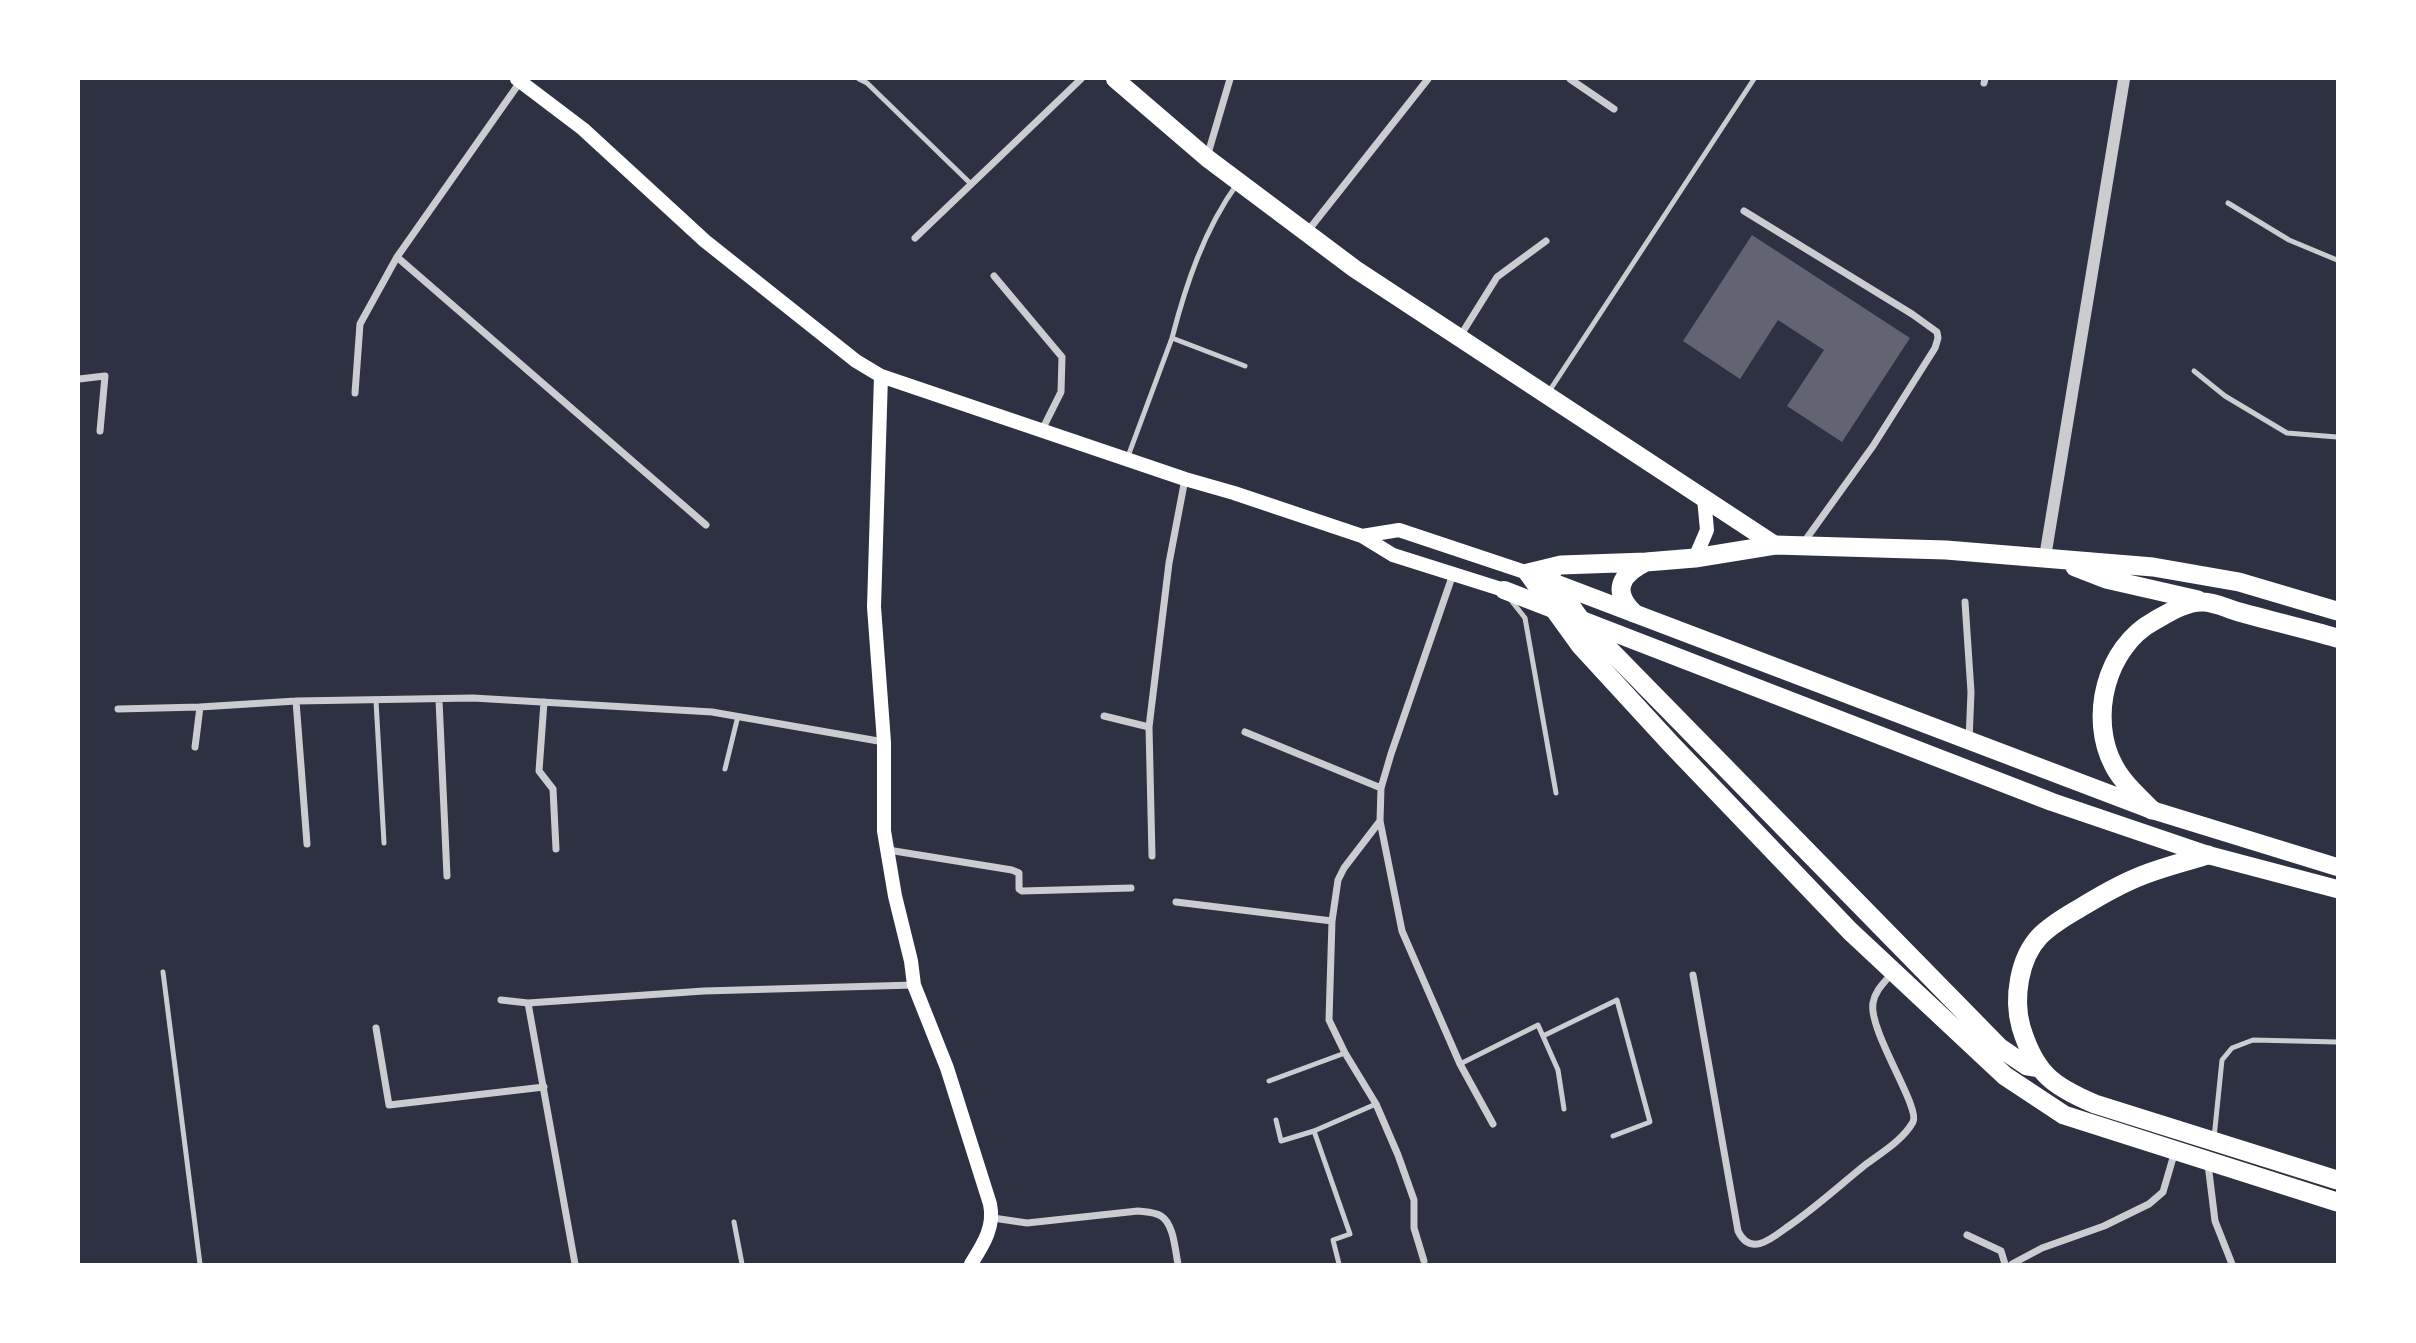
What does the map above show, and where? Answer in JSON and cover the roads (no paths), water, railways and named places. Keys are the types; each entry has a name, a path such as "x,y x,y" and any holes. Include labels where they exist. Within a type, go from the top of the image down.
{"highway":[{"path":"2337,611 2239,582 2153,567 1946,550 1775,545 1695,558 1561,565 1528,573 1551,608 1586,652 1671,744 1850,931 2005,1076 2064,1115 2337,1202"},
{"path":"2050,558 2106,579 2337,638"},
{"path":"1634,613 1624,604 1621,588 1625,577 1646,562"},
{"path":"1554,582 1580,619 1998,1047 2027,1066 2039,1068"},
{"path":"2152,810 2114,765 2103,726 2108,678 2127,643 2149,623 2175,609 2203,602"},
{"path":"2208,855 2137,878 2067,915 2040,936 2020,977 2017,998 2025,1041 2039,1068 2063,1090 2095,1104 2337,1180"}],"main road":[{"path":"1115,79 1207,158 1355,269 1775,545"},
{"path":"519,80 583,129 705,241 856,361 881,376 1362,536 1393,555 1504,590 2052,803 2208,855 2337,889"},
{"path":"881,376 874,594 884,742 884,831 894,896 911,961 914,985 947,1068 993,1218 984,1243 971,1264"},
{"path":"1695,558 1707,530 1704,498"},
{"path":"1362,536 1399,530 1528,573 2152,810 2337,867"},
{"path":"2175,1150 2181,1131"}],"street":[{"path":"915,238 1081,79"},
{"path":"1207,158 1230,79"},
{"path":"1307,232 1429,79"},
{"path":"1570,79 1614,109"},
{"path":"2050,558 2124,79"},
{"path":"355,393 360,324 397,257 519,80"},
{"path":"1744,211 1937,332 1935,348 1874,446 1801,546"},
{"path":"1458,338 1497,277 1546,241"},
{"path":"397,257 706,526"},
{"path":"994,276 1062,357 1061,392 1042,430"},
{"path":"79,379 105,376 100,431"},
{"path":"1152,856 1149,727 1169,563 1185,479"},
{"path":"1453,574 1381,788 1380,821 1402,931 1460,1064 1493,1124"},
{"path":"1965,602 1971,692 1969,742"},
{"path":"118,709 296,701 473,698 712,712 884,742"},
{"path":"439,700 447,876"},
{"path":"296,701 307,844"},
{"path":"544,702 539,771 553,789 556,849"},
{"path":"195,747 200,707"},
{"path":"1104,716 1149,727"},
{"path":"1245,732 1381,788"},
{"path":"1380,821 1338,880 1332,921 1329,1020 1345,1053 1376,1104 1414,1199 1414,1228 1424,1261"},
{"path":"887,849 1012,870 1018,873 1019,889 1022,891 1131,888"},
{"path":"1176,902 1332,921"},
{"path":"1693,975 1738,1231 1748,1244 1757,1244 1769,1241 1790,1225 1896,1140 1913,1122 1915,1114 1895,1073 1873,1013 1876,993 1894,972"},
{"path":"501,1000 528,1003 704,991 914,985"},
{"path":"528,1003 575,1264"},
{"path":"376,1028 389,1105 544,1087"},
{"path":"2012,1264 2042,1248 2104,1226 2149,1203 2163,1192 2175,1150"},
{"path":"2208,1161 2215,1221 2232,1264"},
{"path":"993,1218 1027,1223 1128,1212 1156,1213 1163,1216 1168,1223 1178,1264"},
{"path":"1966,1235 2001,1251 2005,1264"}],"lane":[{"path":"859,79 867,83 971,184"},
{"path":"1546,396 1754,79"},
{"path":"1127,459 1172,338 1197,256 1221,207 1239,182"},
{"path":"2228,203 2289,240 2337,260"},
{"path":"1172,338 1245,366"},
{"path":"2194,371 2225,396 2287,433 2337,437"},
{"path":"1504,590 1525,618 1556,793"},
{"path":"376,701 384,843"},
{"path":"724,769 738,716"},
{"path":"163,972 200,1264"},
{"path":"1543,1036 1617,1000 1650,1122 1613,1136"},
{"path":"1460,1064 1538,1024 1558,1070 1564,1110"},
{"path":"2214,1141 2222,1060 2232,1048 2253,1040 2337,1042"},
{"path":"1269,1081 1345,1053"},
{"path":"1276,1120 1281,1141 1314,1131 1376,1104"},
{"path":"1314,1131 1350,1234 1333,1240 1339,1264"},
{"path":"734,1222 741,1264"}]}
